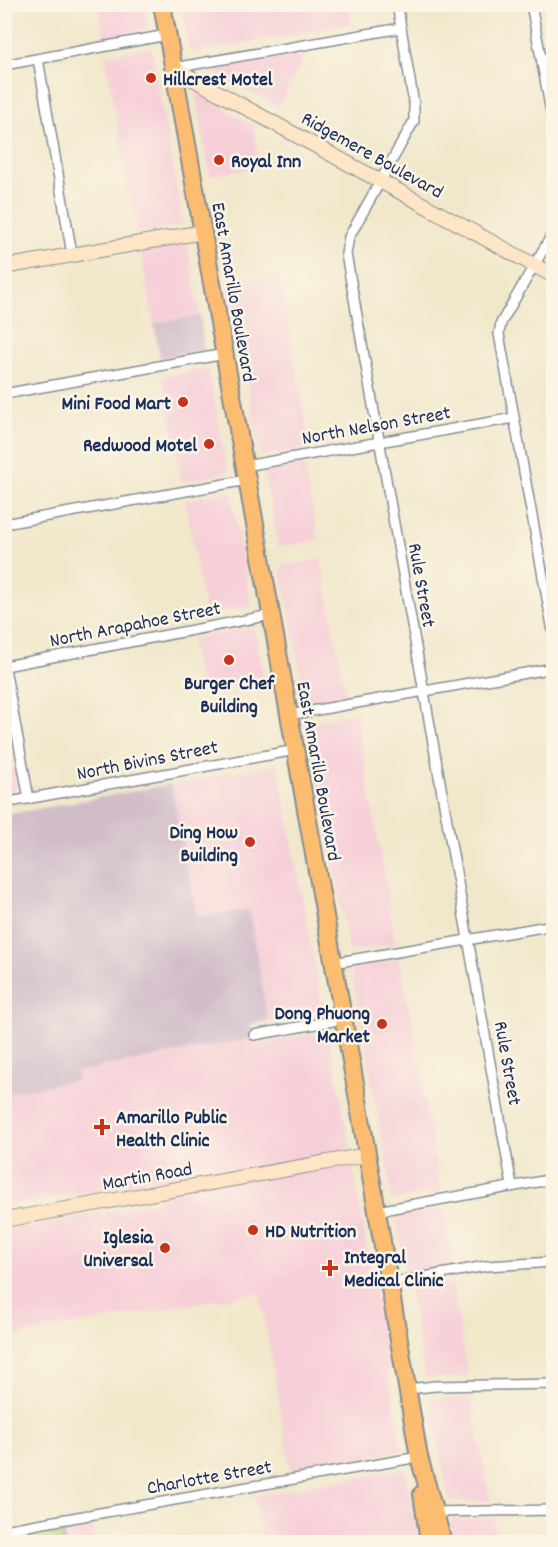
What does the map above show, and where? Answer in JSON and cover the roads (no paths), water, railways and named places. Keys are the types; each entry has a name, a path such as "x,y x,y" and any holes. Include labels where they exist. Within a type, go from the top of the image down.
{"highway":[{"name":"East Amarillo Boulevard","path":"162,4 430,1513"},
{"path":"429,1542 430,1513"},
{"path":"430,1513 443,1542"}],"street":[{"name":"Rule Street","path":"397,4 415,116 349,237 346,254 512,1186"},
{"path":"531,4 554,128"},
{"path":"173,68 401,28"},
{"path":"4,65 167,35"},
{"path":"38,59 72,254"},
{"name":"Ridgemere Boulevard","path":"173,68 554,276"},
{"path":"554,231 500,328 554,637"},
{"path":"4,267 203,232"},
{"path":"4,394 225,354"},
{"name":"North Nelson Street","path":"4,524 380,442 514,418"},
{"name":"North Arapahoe Street","path":"5,664 271,615"},
{"path":"5,664 28,799"},
{"path":"290,715 554,668"},
{"name":"North Bivins Street","path":"4,804 296,750"},
{"path":"333,963 554,925"},
{"path":"254,1035 344,1019"},
{"name":"Martin Road","path":"4,1220 368,1155"},
{"path":"377,1211 554,1179"},
{"path":"390,1283 486,1266 554,1262"},
{"path":"408,1389 554,1384"},
{"name":"Charlotte Street","path":"4,1530 419,1457"},
{"path":"430,1513 554,1510"}],"place":[{"name":"Hillcrest Motel","path":"151,78"},
{"name":"Royal Inn","path":"219,160"},
{"name":"Mini Food Mart","path":"183,402"},
{"name":"Redwood Motel","path":"209,444"},
{"name":"Burger Chef Building","path":"229,660"},
{"name":"Ding How Building","path":"250,842"},
{"name":"Dong Phuong Market","path":"382,1024"},
{"name":"Amarillo Public Health Clinic","path":"102,1127"},
{"name":"HD Nutrition","path":"253,1230"},
{"name":"Iglesia Universal","path":"165,1248"},
{"name":"Integral Medical Clinic","path":"330,1268"}]}
